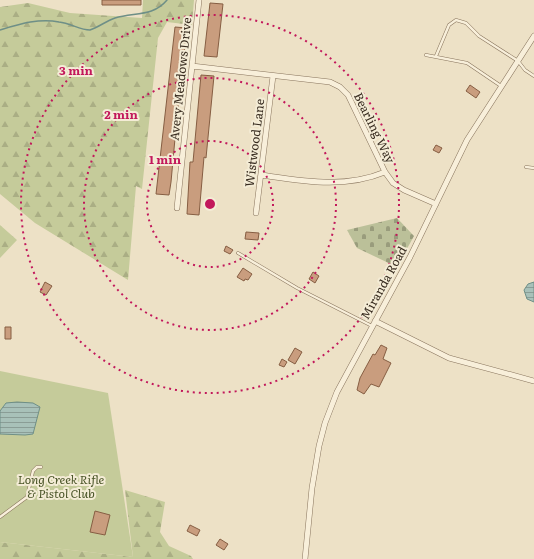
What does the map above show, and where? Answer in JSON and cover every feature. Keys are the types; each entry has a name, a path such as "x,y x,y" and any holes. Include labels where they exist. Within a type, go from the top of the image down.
{"street":[{"name":"Avery Meadows Drive","path":"177,208 199,0"},
{"name":"Miranda Road","path":"305,559 312,488 322,434 338,392 410,257 467,140 534,36"},
{"name":"Bearling Way","path":"192,66 330,82 340,87 348,95 385,172 393,183 404,190 436,204"},
{"name":"Wistwood Lane","path":"256,213 273,76"},
{"path":"261,175 320,183 341,183 373,177 385,172"},
{"path":"375,321 449,358 534,381"}],"lane":[{"path":"436,56 449,25 453,21 460,20 469,25 479,36 518,61 524,70 534,76"},
{"path":"426,55 467,63 502,86"},
{"path":"526,168 534,168"},
{"path":"238,253 298,288 372,326"},
{"path":"0,517 27,497 32,471 41,466"}],"green space":[{"path":"143,0 194,0 192,25 167,22 158,38 142,189 136,186 128,280 35,223 0,194 0,7 28,3 70,13 142,18"},
{"path":"397,218 414,236 397,267 357,248 347,230"},
{"path":"0,225 17,240 0,258"},
{"name":"Long Creek Rifle & Pistol Club","path":"0,371 108,393 133,557 0,542"},
{"path":"125,490 165,502 160,532 169,546 191,556 193,559 0,559 0,542 133,557"}],"water":[{"path":"534,282 534,302 527,299 524,290 528,284"},
{"path":"6,403 33,403 40,407 33,434 0,434 0,411"}],"building":[{"path":"102,0 141,0 141,5 102,5"},
{"path":"210,3 223,4 217,57 204,56"},
{"path":"175,27 187,28 169,195 156,194"},
{"path":"201,75 214,76 206,158 204,157 199,215 187,214 190,162 193,162"},
{"path":"470,85 480,92 476,98 466,91"},
{"path":"436,145 442,148 439,153 433,150"},
{"path":"246,232 259,233 258,240 245,239"},
{"path":"226,246 233,250 230,254 224,251"},
{"path":"243,268 252,274 248,280 245,279 244,281 237,277"},
{"path":"313,272 319,276 315,283 309,279"},
{"path":"45,282 52,286 46,295 40,292"},
{"path":"5,327 11,327 11,339 5,339"},
{"path":"381,345 387,348 383,359 391,363 379,387 371,384 364,394 357,390 360,378 373,354 375,355"},
{"path":"295,348 302,352 295,364 288,360"},
{"path":"282,359 287,362 284,367 279,365"},
{"path":"95,511 110,515 105,535 90,532"},
{"path":"190,525 200,530 197,536 187,531"},
{"path":"220,539 228,544 224,550 216,545"}],"waterway":[{"path":"0,30 37,21 52,21 90,30 115,18 149,12 156,9 167,0"}]}
